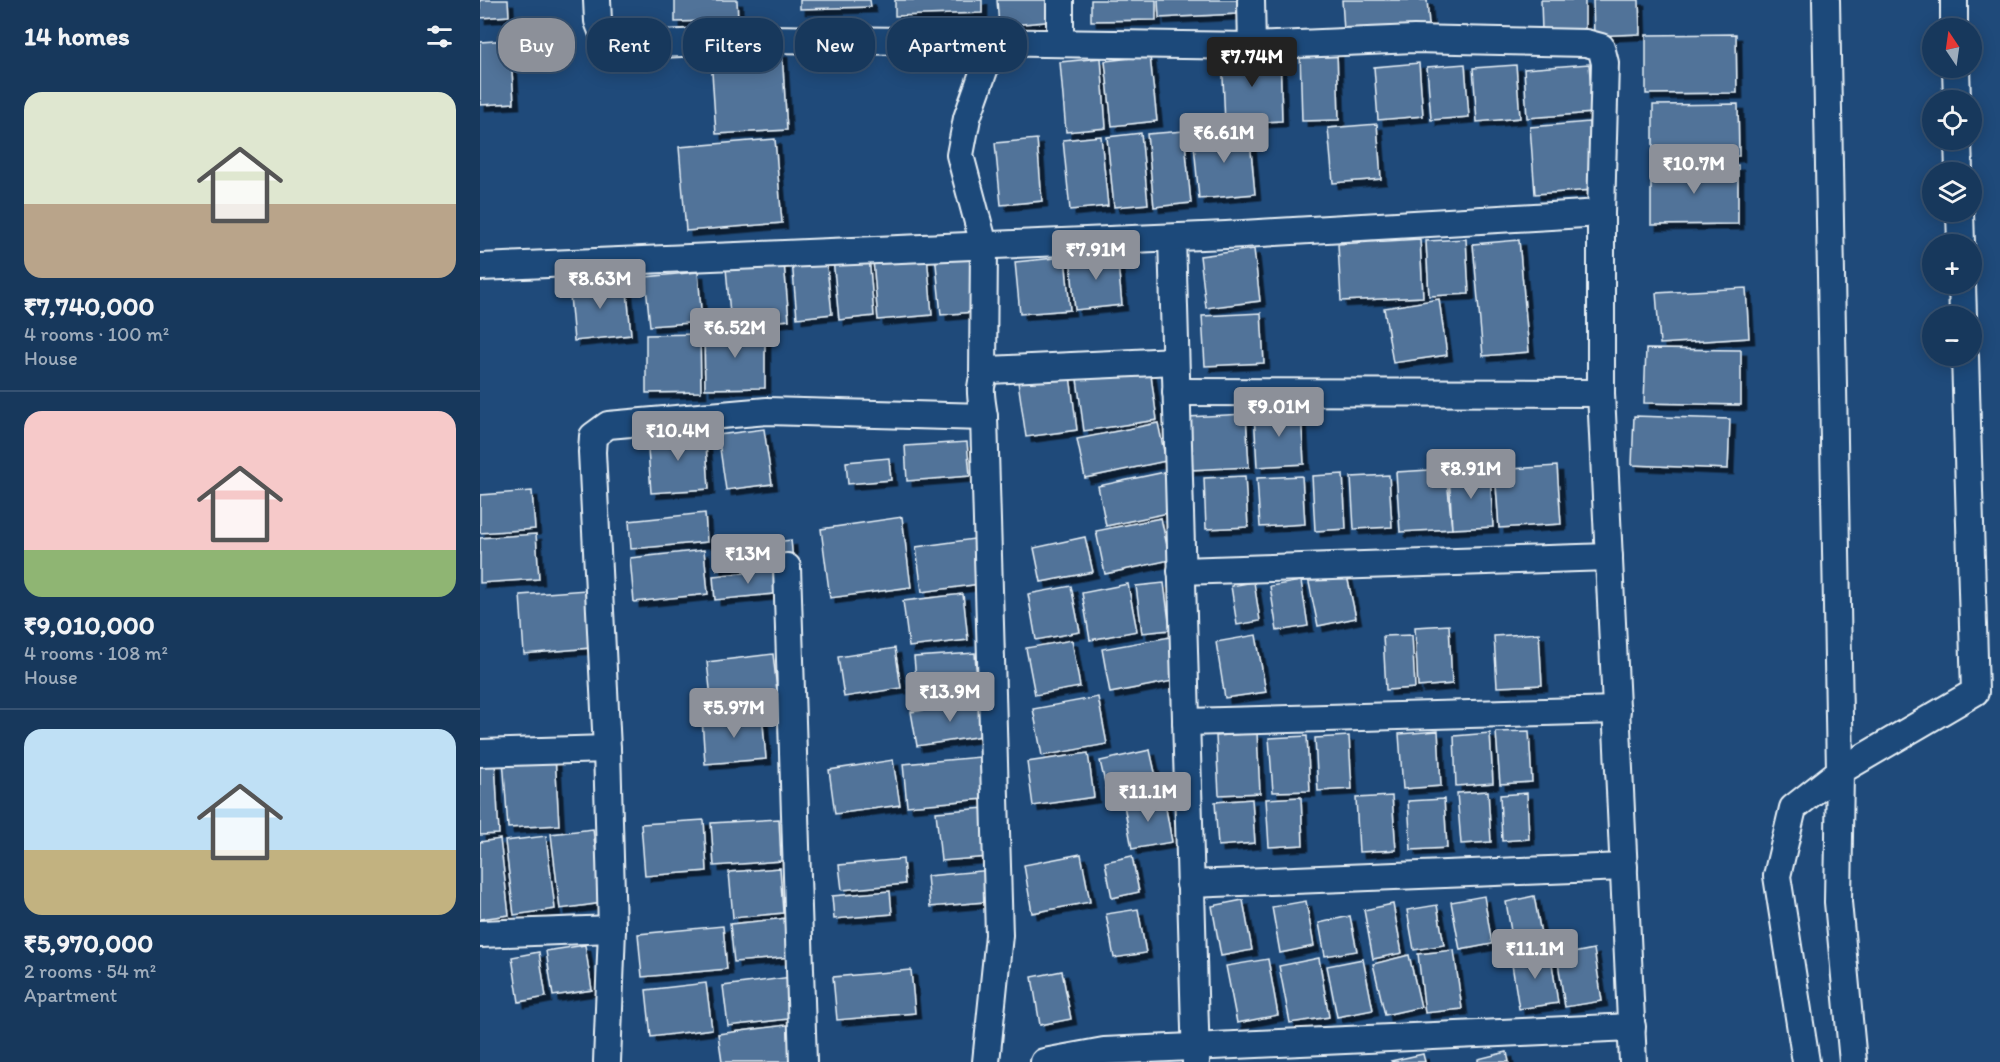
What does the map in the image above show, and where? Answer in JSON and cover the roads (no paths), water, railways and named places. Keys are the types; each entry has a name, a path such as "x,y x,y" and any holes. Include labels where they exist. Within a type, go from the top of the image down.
{"street":[{"path":"597,0 598,21 604,39 617,46 768,39 887,41"},
{"path":"1060,0 1060,43"},
{"path":"1251,0 1252,46"},
{"path":"1826,0 1840,771 1838,902 1853,1062"},
{"path":"1953,0 1954,18"},
{"path":"1027,42 1252,46 1414,39 1586,43 1601,47 1605,63 1600,213 1601,393 1633,1062"},
{"path":"983,72 967,118 960,155 984,245 983,376"},
{"path":"480,267 1172,238 1600,213"},
{"path":"1172,238 1196,1055"},
{"path":"986,1062 999,935 984,417 980,383 989,370 1175,362"},
{"path":"1806,1062 1777,876 1793,808 1840,771 1975,692 1965,366"},
{"path":"1176,392 1601,393"},
{"path":"607,1062 612,929 607,749 593,436 608,425 767,411 984,417"},
{"path":"1181,571 1609,557"},
{"path":"787,567 803,1062"},
{"path":"1186,722 1617,710"},
{"path":"480,753 607,749"},
{"path":"1190,884 1624,867"},
{"path":"480,934 612,929"},
{"path":"1044,1062 1104,1051 1196,1055 1632,1026"}]}
